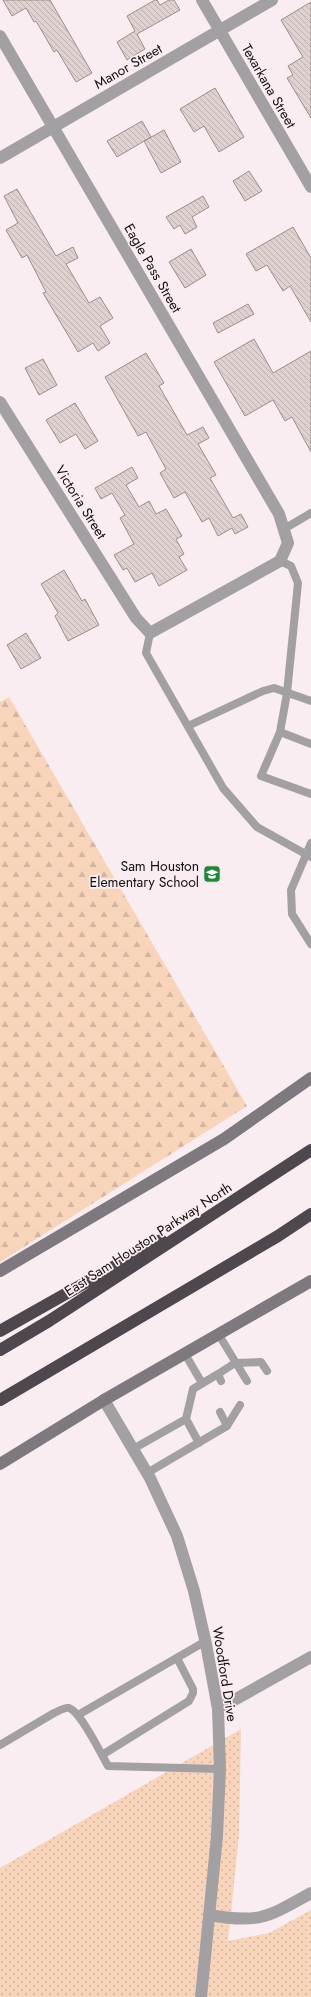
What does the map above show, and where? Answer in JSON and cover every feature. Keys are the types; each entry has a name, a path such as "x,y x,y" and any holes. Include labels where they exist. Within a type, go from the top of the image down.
{"highway":[{"name":"East Sam Houston Parkway North","path":"0,1350 49,1321 311,1150"},
{"path":"0,1332 273,1176"},
{"path":"0,1400 271,1240 311,1214"}],"main road":[{"path":"0,1271 224,1139 311,1078"},
{"path":"0,1464 104,1400 311,1281"}],"street":[{"name":"Texarkana Street","path":"202,0 311,187"},
{"name":"Manor Street","path":"0,158 272,0"},
{"name":"Eagle Pass Street","path":"0,36 280,514 288,543 280,561"},
{"name":"Victoria Street","path":"0,402 136,618 150,633"},
{"path":"150,633 280,561"},
{"name":"Woodford Drive","path":"104,1400 147,1473 177,1536 194,1591 206,1642 218,1709 220,1769 210,1915 201,1997"},
{"path":"218,1709 311,1658"},
{"path":"210,1915 236,1920 254,1920 280,1910 311,1893"}],"lane":[{"path":"284,529 311,513"},
{"path":"280,561 291,566 298,583 287,693 280,732 261,776 311,794"},
{"path":"150,633 146,653 223,788 257,826 309,855"},
{"path":"188,726 263,691 274,688 311,701"},
{"path":"280,732 311,744"},
{"path":"311,843 309,855 291,890 292,914 311,944"},
{"path":"219,1335 247,1381"},
{"path":"185,1354 202,1383"},
{"path":"199,1443 186,1418 194,1389 202,1383 219,1377 235,1362 262,1362 267,1371"},
{"path":"147,1473 228,1426 240,1405"},
{"path":"220,1412 228,1426"},
{"path":"133,1449 186,1418"},
{"path":"78,1715 206,1642"},
{"path":"102,1755 189,1702 193,1689 177,1658"},
{"path":"0,1745 63,1709 69,1708 78,1715 108,1766 220,1769"}],"green space":[{"path":"9,697 247,1106 0,1262 0,702"},
{"path":"241,1729 239,1835 228,1941 269,1933 311,1910 311,1997 0,1997 0,1868"}],"building":[{"path":"3,0 50,0 92,73 76,82 57,50 54,52 36,21 34,22 26,8 12,16"},
{"path":"157,0 160,5 169,0 174,0 180,10 137,34 145,49 127,60 117,42 135,31 127,16"},
{"path":"311,2 311,118 287,78 293,75 288,66 303,57 281,20"},
{"path":"215,88 244,137 219,152 204,126 194,132 180,109"},
{"path":"142,121 151,137 117,157 107,141"},
{"path":"164,130 181,162 161,173 144,141"},
{"path":"249,171 262,191 245,201 233,181"},
{"path":"17,189 56,256 73,247 78,258 66,264 89,303 100,297 113,318 100,326 110,343 98,351 93,343 78,352 43,293 46,292 27,255 22,258 6,230 18,223 4,196"},
{"path":"203,196 209,207 192,217 197,227 185,234 180,225 174,229 166,217"},
{"path":"293,227 311,258 311,322 290,286 283,291 267,265 256,271 246,254"},
{"path":"191,249 206,275 185,288 169,262"},
{"path":"248,304 254,314 218,333 213,323"},
{"path":"254,339 273,373 311,351 311,452 292,417 285,421 273,400 245,416 214,362"},
{"path":"146,353 164,383 159,386 187,435 203,427 209,438 198,444 216,475 210,478 233,518 241,514 248,527 235,534 232,528 218,536 209,518 202,522 185,492 174,498 160,473 166,469 146,432 138,436 105,377"},
{"path":"43,359 57,385 39,395 25,368"},
{"path":"75,403 98,441 85,449 76,434 60,443 46,420"},
{"path":"132,467 138,478 126,485 139,507 149,501 156,514 166,509 182,536 176,539 184,554 179,557 187,570 159,586 152,573 135,582 127,568 123,570 114,555 134,544 120,518 125,515 112,493 101,499 95,488"},
{"path":"64,570 82,601 85,599 99,625 68,641 55,616 58,613 41,584"},
{"path":"26,633 41,658 21,669 7,645"}],"place":[{"name":"Sam Houston Elementary School","path":"212,874"}]}
